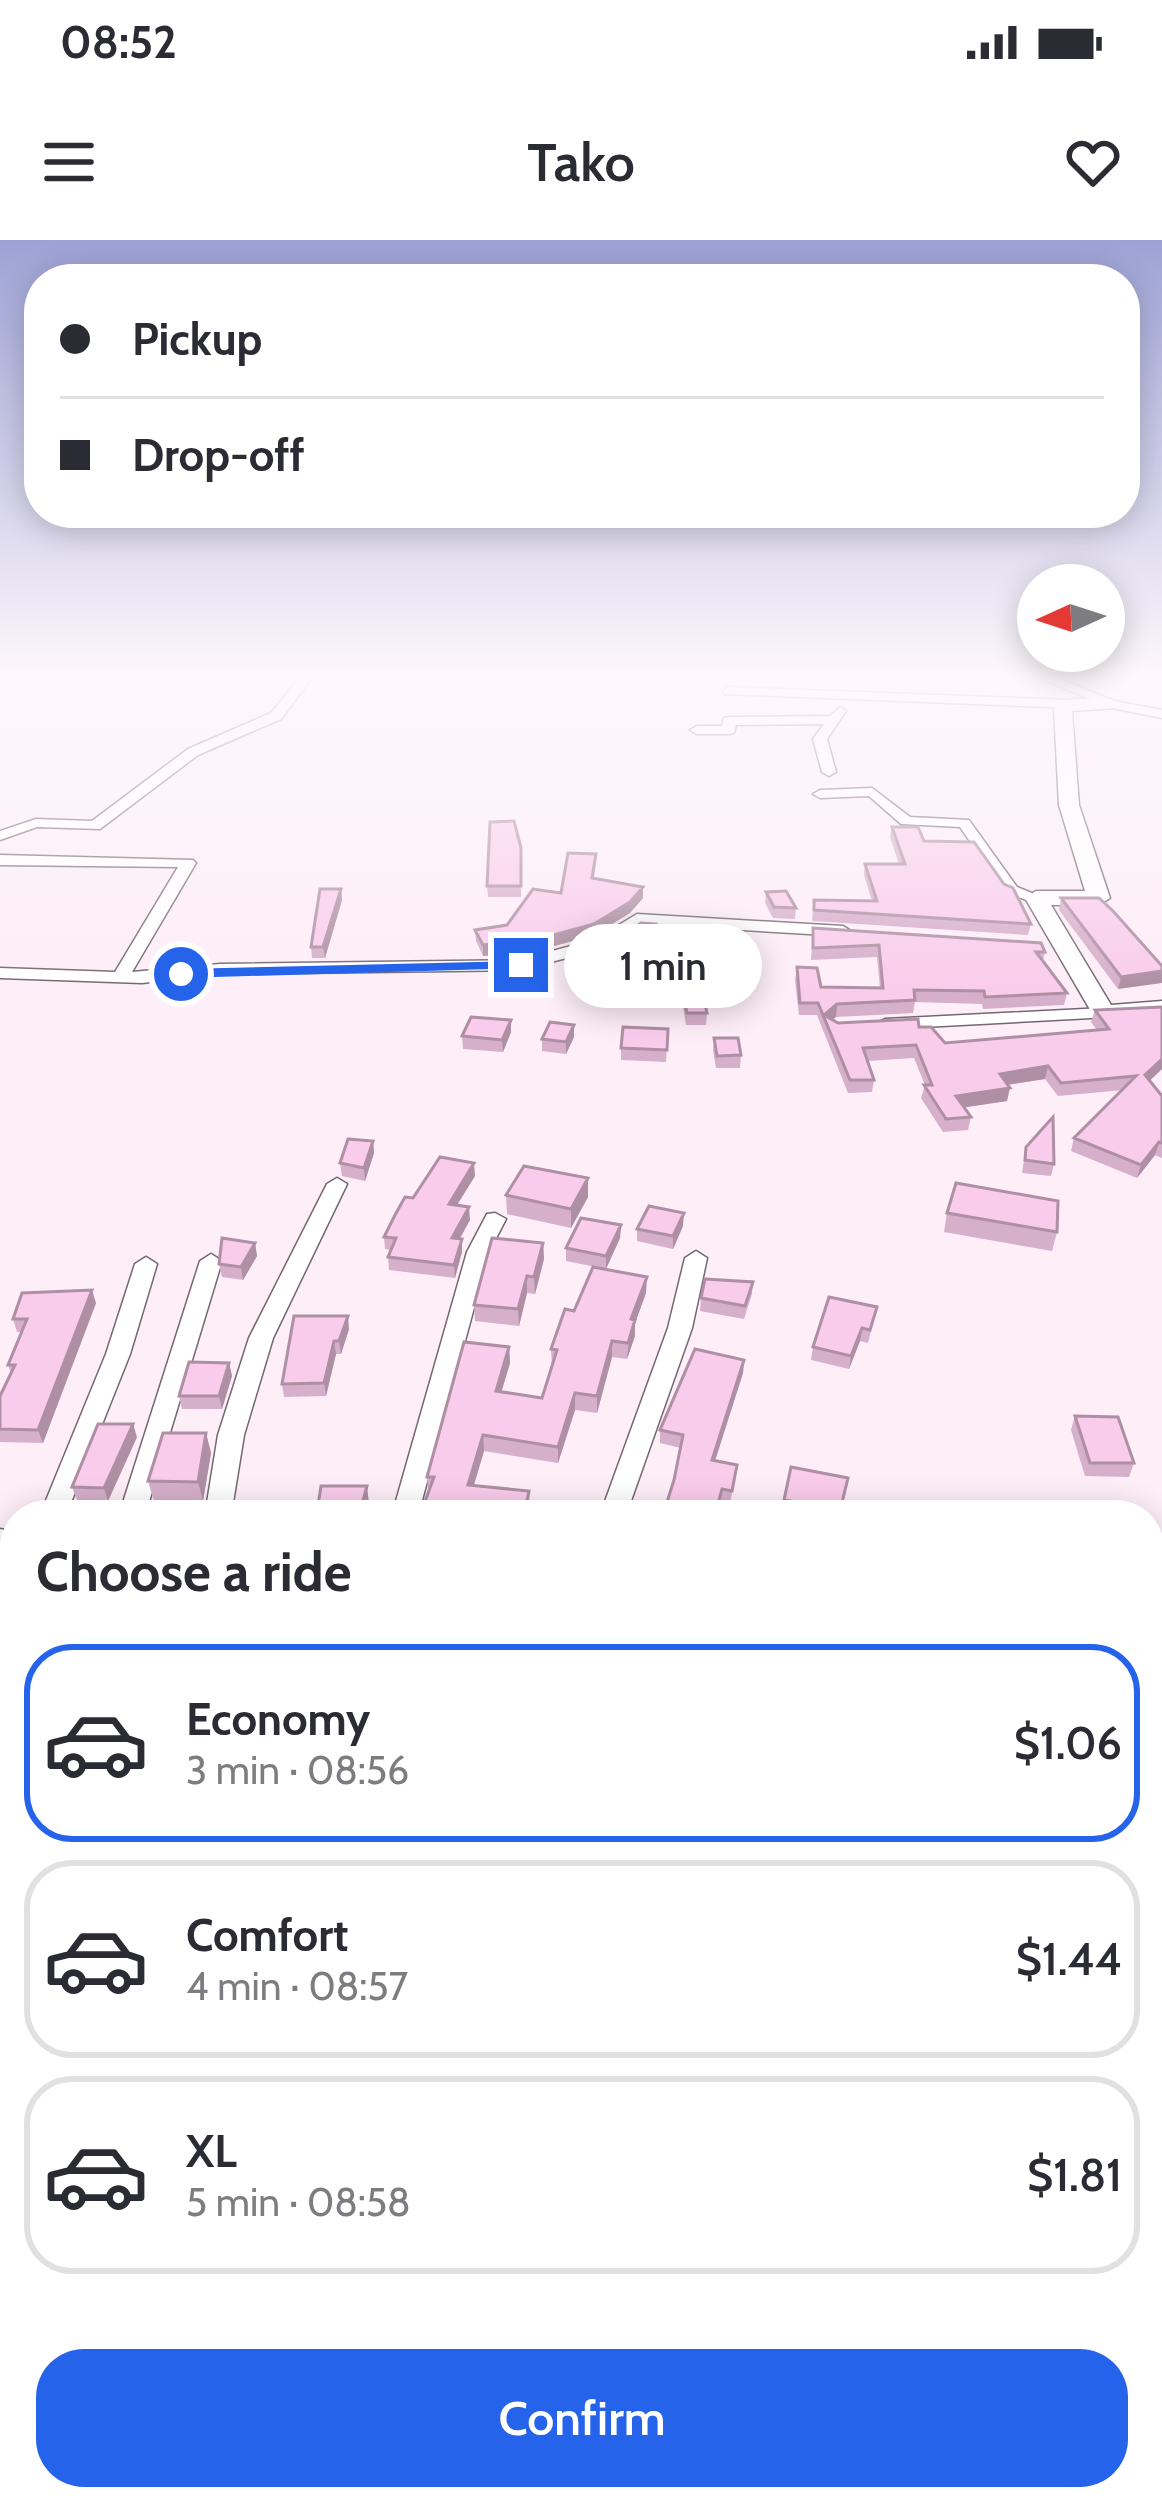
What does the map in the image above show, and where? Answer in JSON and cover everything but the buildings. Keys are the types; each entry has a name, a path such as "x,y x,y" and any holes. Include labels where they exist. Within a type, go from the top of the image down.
{"street":[{"path":"0,836 36,823 94,826 156,780"},
{"path":"820,794 872,792 906,821 964,824 1010,890 1036,898 1099,898 1077,849 1063,780"},
{"path":"0,860 188,863 120,978"},
{"path":"1036,898 1053,946 1104,1013"},
{"path":"0,973 120,978 220,969 521,965 602,943 637,919 860,932"},
{"path":"858,1025 1162,1008"},
{"path":"220,1500 231,1435 261,1338 337,1184"},
{"path":"409,1500 478,1252 495,1220"},
{"path":"618,1500 680,1328 696,1258"},
{"path":"137,1500 211,1262"},
{"path":"59,1500 118,1354 146,1264"}],"route":[{"path":"181,974 220,969 521,965"}]}
